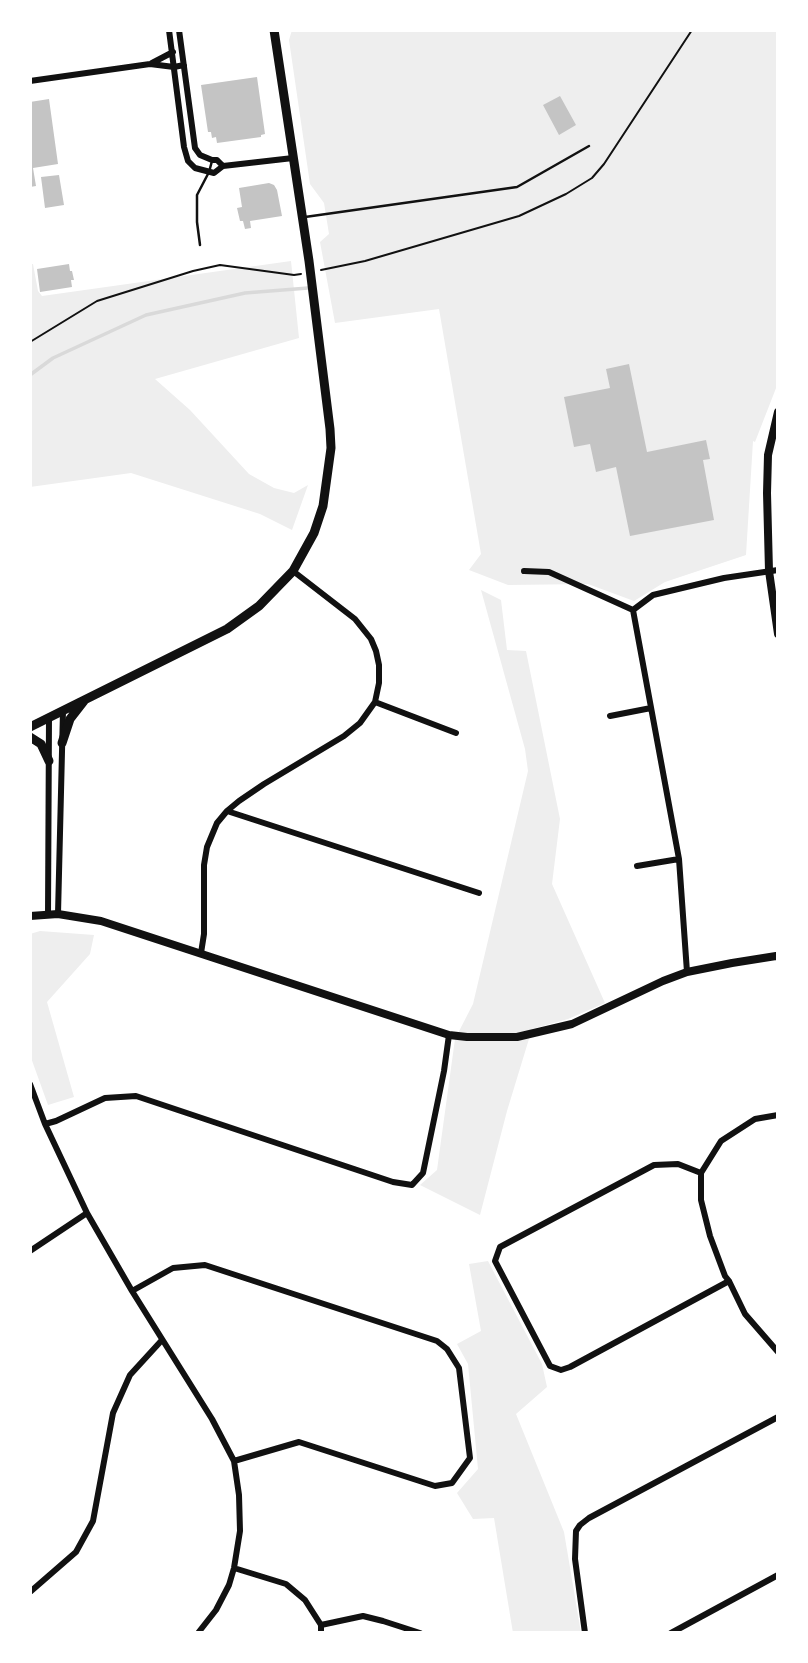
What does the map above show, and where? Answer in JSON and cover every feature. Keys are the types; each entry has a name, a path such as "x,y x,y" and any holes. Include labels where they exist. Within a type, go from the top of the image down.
{"main road":[{"path":"30,727 227,629 259,606 293,571 314,533 323,506 331,449 330,429 309,261 274,30"},
{"path":"276,49 280,30"},
{"path":"62,743 70,719 85,700"},
{"path":"30,737 41,744 49,761"}],"street":[{"path":"169,30 188,161 195,168 209,173 218,171 223,166 293,158"},
{"path":"179,30 195,148 200,155 217,160 223,166"},
{"path":"150,64 172,52 182,51"},
{"path":"30,81 150,64 184,65"},
{"path":"778,412 768,455 767,493 778,634"},
{"path":"633,610 653,595 724,578 774,570"},
{"path":"201,953 204,934 204,865 207,847 217,823 227,811 264,784 344,736 360,723 375,702 379,665 371,639 355,619 293,571"},
{"path":"524,571 549,572 633,610"},
{"path":"633,610 679,859 687,972"},
{"path":"375,702 456,733"},
{"path":"610,716 651,708"},
{"path":"58,914 63,710"},
{"path":"47,915 49,717"},
{"path":"227,811 479,893"},
{"path":"637,866 679,859"},
{"path":"30,916 58,914 101,921 449,1035 488,1038 517,1037 572,1024 687,972 777,956"},
{"path":"45,1124 105,1098 136,1096 393,1182 412,1185 423,1173 449,1035"},
{"path":"30,1084 45,1124 87,1213 212,1419 234,1461 240,1531 234,1568 229,1585 216,1610 198,1633"},
{"path":"778,1115 755,1119 720,1141 701,1173 701,1200 710,1236 725,1276 745,1314 778,1352"},
{"path":"701,1173 678,1164 654,1165 500,1247 495,1261 550,1366 561,1370 729,1281"},
{"path":"30,1251 87,1213"},
{"path":"132,1291 173,1268 205,1265 438,1341 447,1349 459,1368 470,1458 452,1483 435,1486 299,1442 234,1461"},
{"path":"30,1592 76,1552 93,1521 113,1413 130,1375 162,1340"},
{"path":"585,1633 575,1559 576,1531 580,1525 778,1417"},
{"path":"234,1568 286,1584 305,1600 321,1625 321,1633"},
{"path":"671,1633 778,1575"},
{"path":"321,1625 363,1616 420,1633"}],"lane":[{"path":"302,218 517,187 589,146"},
{"path":"200,245 197,195 209,173 212,160"}],"path":[{"path":"30,342 97,301 193,271 220,265 294,275"}],"shaded area":[{"path":"292,30 778,30 778,383 755,442 753,441 746,555 665,582 634,601 588,584 508,585 469,570 481,554 439,309 335,323 320,242 329,234 324,203 310,184 289,40"},
{"path":"291,261 299,338 155,379 190,410 249,474 274,488 294,493 308,485 292,530 260,514 131,473 30,487 30,264 33,264 38,291 42,296"},
{"path":"481,590 501,600 507,650 526,651 560,819 552,884 605,1003 568,1019 532,1029 480,1215 420,1185 437,1170 455,1039 473,1004 528,771 525,749"},
{"path":"40,931 94,935 90,954 47,1002 74,1097 48,1105 30,1055 30,934"},
{"path":"488,1261 542,1364 547,1387 516,1414 564,1532 581,1633 513,1633 494,1518 473,1519 457,1493 478,1469 468,1364 457,1344 481,1331 469,1264"}],"building":[{"path":"257,77 265,134 261,137 217,143 216,137 212,138 211,132 208,132 201,85"},
{"path":"560,96 576,125 559,135 543,105"},
{"path":"49,99 58,164 33,168 36,186 30,187 30,102"},
{"path":"59,175 64,205 45,208 41,177"},
{"path":"269,183 277,190 282,216 250,221 251,228 245,229 237,208 242,207 239,188"},
{"path":"69,264 74,280 71,280 72,287 40,292 37,269"},
{"path":"629,364 647,452 706,440 710,459 703,460 714,520 630,536 616,467 596,472 590,444 574,447 564,397 610,388 606,369"}],"waterway":[{"path":"30,375 53,358 146,315 245,293 308,288"}]}
